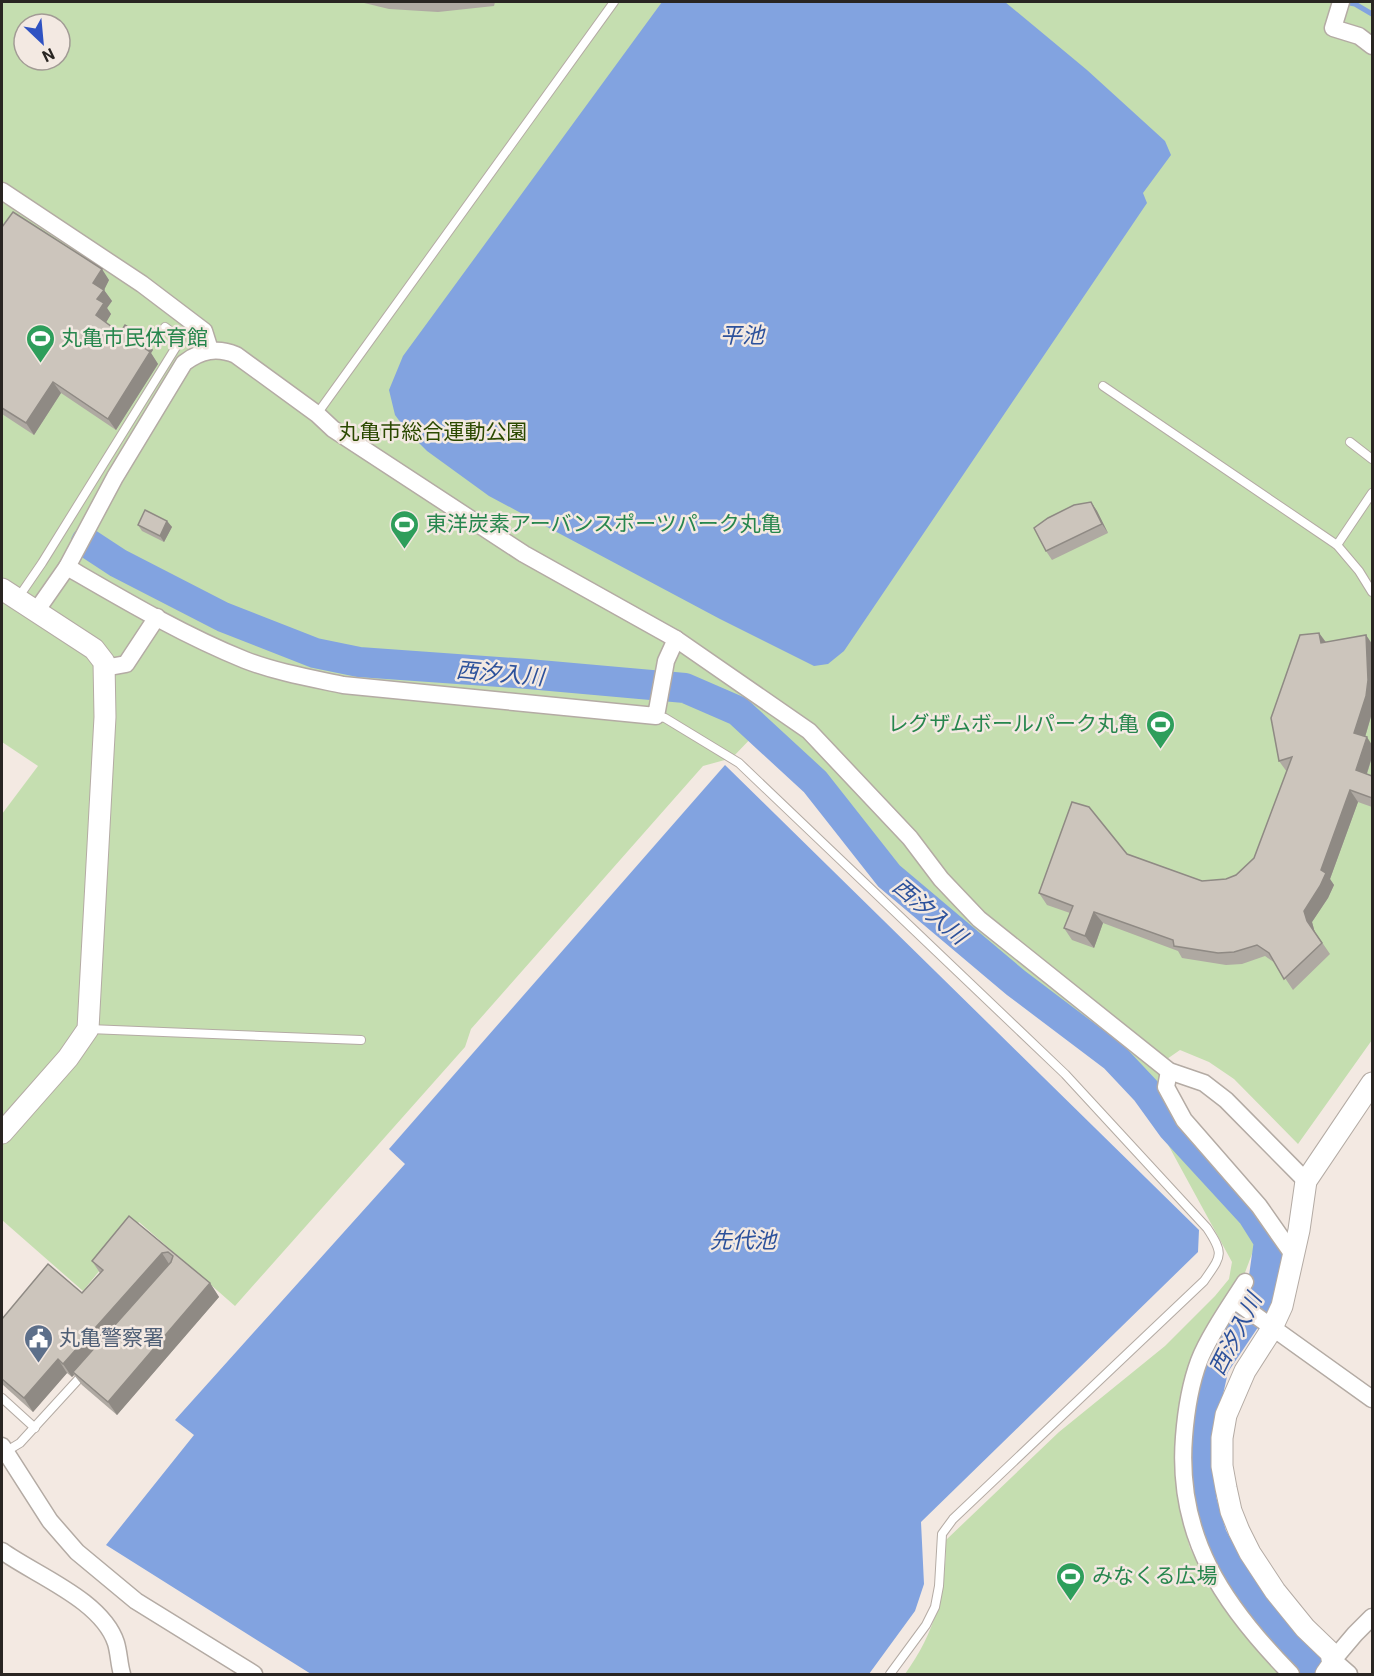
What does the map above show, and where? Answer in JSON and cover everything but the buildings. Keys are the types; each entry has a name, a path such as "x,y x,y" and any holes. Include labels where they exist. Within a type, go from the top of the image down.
{"street":[{"path":"1341,2 1333,28 1353,33 1372,46"},
{"path":"2,191 142,284 187,318 204,331 210,350"},
{"path":"37,610 67,567 115,477 184,363 199,353 210,350 226,351 236,355 333,429 524,554 676,639 809,731 910,838 941,879 980,919 1169,1071 1204,1083 1226,1100 1306,1180"},
{"path":"67,567 157,617 246,660 299,676 343,685 656,716 666,661 676,639"},
{"path":"2,1133 68,1058 88,1029 105,717 104,662 94,648 9,594"},
{"path":"104,668 126,664 157,617"},
{"path":"1169,1071 1166,1087 1184,1120 1259,1206 1294,1256"},
{"path":"1335,1669 1331,1653 1305,1628 1250,1553 1231,1510 1222,1466 1222,1438 1226,1415 1245,1371 1267,1324 1282,1306 1294,1256 1306,1180 1372,1083"},
{"path":"1245,1282 1200,1359 1194,1377 1186,1411 1183,1445 1182,1468 1185,1498 1191,1524 1210,1571 1247,1627 1291,1674"},
{"path":"1234,1300 1372,1399"},
{"path":"3,1449 50,1521 77,1552 136,1601 254,1674"},
{"path":"2,1551 92,1609 116,1641 122,1674"},
{"path":"1335,1669 1354,1634 1372,1617"}],"lane":[{"path":"316,414 614,2"},
{"path":"9,594 42,563 181,339 165,327"},
{"path":"1103,386 1314,532 1337,545 1359,571 1372,592"},
{"path":"1350,442 1372,459"},
{"path":"1337,545 1372,493"},
{"path":"656,716 665,718 740,763 1065,1074 1208,1228 1218,1245 1218,1260 1204,1281 1080,1396 947,1526 942,1534 939,1586 935,1606 926,1625 891,1674"},
{"path":"88,1029 361,1041"},
{"path":"3,1449 20,1443 90,1367"},
{"path":"2,1398 35,1428"}],"green space":[{"name":"丸亀市総合運動公園","path":"2,2 1372,2 1372,1040 1298,1144 1234,1079 1209,1062 1180,1050 1167,1059 1181,1109 1269,1209 1238,1291 1186,1390 1178,1466 1182,1520 1190,1548 1204,1575 1236,1624 1279,1674 905,1674 924,1643 937,1611 944,1577 946,1540 1059,1432 1165,1346 1229,1279 1232,1262 1123,1062 894,868 868,836 755,734 732,758 703,766 471,1029 465,1047 235,1306 139,1222 83,1291 2,1220 2,814 38,766 2,742"}],"water":[{"name":"平池","path":"662,2 1005,2 1087,70 1165,141 1171,155 1143,193 1147,203 844,651 828,664 814,666 720,619 489,496 427,451 395,415 389,390 403,356"},
{"name":"先代池","path":"725,765 1199,1230 1198,1252 921,1522 924,1584 915,1611 869,1674 311,1674 106,1545 194,1435 175,1420 405,1164 389,1149"}],"waterway":[{"path":"1344,2 1355,4 1372,14"},
{"name":"西汐入川","path":"86,542 118,563 223,617 315,653 359,662 685,688 738,711 815,782 889,876 1016,983 1114,1057 1146,1091 1172,1127 1252,1214 1269,1241 1263,1284 1257,1302 1214,1366 1200,1429 1197,1467 1202,1502 1212,1536 1227,1563 1246,1594 1288,1646 1318,1674"}],"place":[{"name":"丸亀市民体育館","path":"40,364"},
{"name":"東洋炭素アーバンスポーツパーク丸亀","path":"405,550"},
{"name":"レグザムボールパーク丸亀","path":"1160,750"},
{"name":"丸亀警察署","path":"38,1364"},
{"name":"みなくる広場","path":"1071,1602"}]}
